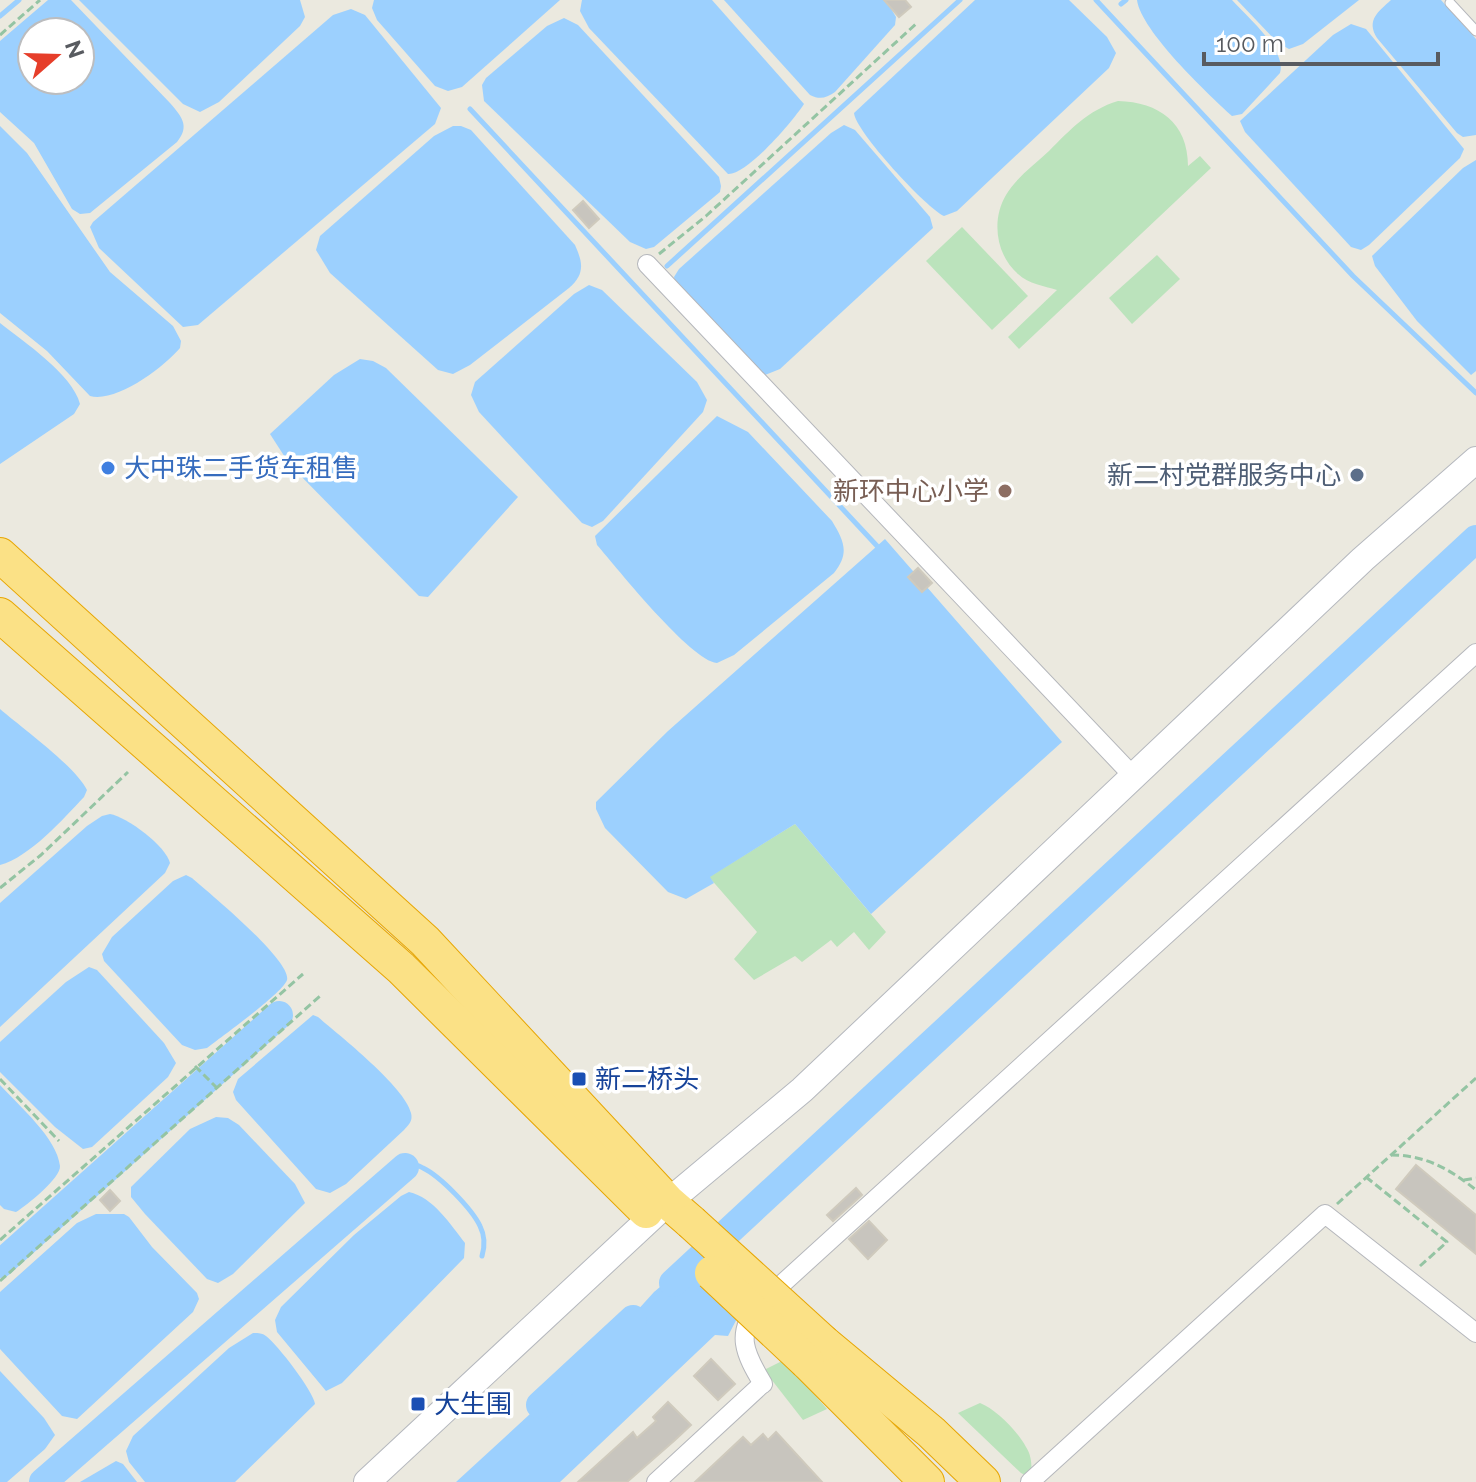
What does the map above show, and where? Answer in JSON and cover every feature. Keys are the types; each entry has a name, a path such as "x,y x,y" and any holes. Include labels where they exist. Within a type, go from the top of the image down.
{"highway":[{"path":"0,555 425,941 672,1220"},
{"path":"0,615 401,968 816,1352 927,1482"},
{"path":"816,1352 931,1432 983,1482"}],"street":[{"path":"647,264 1134,777"},
{"path":"367,1482 672,1220 802,1090 1363,559 1476,460"},
{"path":"656,1482 762,1385 748,1356 744,1334 746,1324 760,1304 1476,653"},
{"path":"1030,1482 1325,1214 1476,1333"}],"lane":[{"path":"1450,3 1476,31"}],"path":[{"path":"0,35 40,0"},
{"path":"647,264 706,216 917,23"},
{"path":"1,886 41,855 128,772"},
{"path":"0,1240 303,974"},
{"path":"0,1281 320,996"},
{"path":"195,1066 217,1088"},
{"path":"1325,1214 1476,1078"},
{"path":"0,1079 59,1141"},
{"path":"1391,1155 1411,1155 1434,1162 1476,1190"},
{"path":"1366,1177 1447,1242 1407,1278"},
{"path":"1463,1180 1476,1178"}],"green space":[{"path":"1118,101 1146,106 1168,118 1183,138 1188,166 1200,156 1211,168 1019,349 1008,337 1057,290 1027,280 1005,257 997,226 1001,205 1015,183 1072,128 1089,115"},
{"path":"962,227 1028,296 992,330 926,261"},
{"path":"1157,255 1180,279 1132,324 1109,298"},
{"path":"795,824 886,932 869,950 854,932 837,947 831,940 802,962 795,956 754,980 734,959 757,932 709,877"},
{"path":"784,1360 827,1409 803,1420 764,1370"},
{"path":"980,1403 999,1416 1022,1441 1030,1458 1031,1478 1021,1473 958,1413"}],"water":[{"path":"48,0 71,0 86,16 29,16"},
{"path":"79,0 300,0 305,17 300,26 219,102 200,112 183,104"},
{"path":"374,0 560,0 462,87 448,91 435,86 377,20 372,8"},
{"path":"582,0 712,0 804,104 757,157 728,174 589,28 580,11"},
{"path":"724,0 886,0 896,17 895,25 835,92 820,98 810,95"},
{"path":"975,0 1069,0 1107,37 1116,53 1109,68 957,211 944,216 893,169 866,136 854,113"},
{"path":"1137,0 1232,0 1272,44 1281,64 1280,73 1242,114 1232,116 1162,45 1141,13"},
{"path":"1237,0 1359,0 1303,44 1289,49 1278,43"},
{"path":"1391,0 1441,0 1476,39 1476,135 1463,137 1457,133 1377,38 1373,21"},
{"path":"351,9 365,15 441,108 435,124 198,325 183,327 99,248 90,227 333,15"},
{"path":"564,18 578,25 719,177 720,192 654,247 646,249 630,242 484,101 482,85 486,78 547,26"},
{"path":"1351,24 1366,29 1464,149 1460,158 1361,250 1351,247 1245,132 1240,121 1333,35"},
{"path":"96,26 174,108 184,126 177,142 90,213 80,214 72,209 34,143 0,112 0,41 16,27 16,96 96,96"},
{"path":"844,125 855,130 930,217 933,228 780,369 765,375 676,284 674,277 679,269 831,133"},
{"path":"0,126 27,153 110,272 173,326 181,341 180,348 162,365 125,389 101,397 90,396 47,351 0,313"},
{"path":"453,126 471,130 575,245 581,268 578,278 569,288 470,365 453,374 438,370 330,273 316,250 320,236 434,136"},
{"path":"1476,160 1476,371 1471,375 1417,321 1375,266 1372,256 1463,168"},
{"path":"589,285 602,290 697,382 707,400 703,412 603,521 592,527 582,523 479,412 471,395 475,382 574,294"},
{"path":"0,323 58,370 68,381 80,404 74,414 0,464"},
{"path":"360,359 386,368 518,497 428,597 419,596 290,465 270,434 334,375"},
{"path":"717,416 748,432 832,521 844,553 834,573 734,655 717,663 705,658 673,631 597,545 595,536"},
{"path":"885,539 1062,742 871,914 795,824 710,877 714,883 686,899 668,892 605,828 596,802 668,731"},
{"path":"0,709 60,759 87,790 84,797 45,836 23,854 0,865"},
{"path":"110,814 135,826 154,841 170,863 165,873 0,1027 0,903 87,826"},
{"path":"186,875 263,943 277,958 287,980 275,995 207,1048 195,1050 182,1045 104,961 102,954 112,937 173,881"},
{"path":"89,967 97,970 164,1043 176,1063 168,1077 92,1147 83,1149 55,1127 0,1072 0,1042 66,982"},
{"path":"313,1015 385,1076 406,1102 411,1116 404,1130 346,1184 330,1193 316,1189 236,1100 233,1092 238,1079"},
{"path":"0,1085 45,1134 60,1166 49,1184 16,1212 0,1205"},
{"path":"216,1117 228,1118 239,1125 295,1184 305,1203 233,1274 218,1283 207,1279 131,1197 131,1187 190,1129"},
{"path":"409,1192 426,1200 447,1220 465,1243 464,1258 342,1383 326,1391 277,1332 275,1320 281,1307 354,1235"},
{"path":"96,1214 124,1214 129,1217 199,1299 193,1312 77,1419 62,1416 0,1349 0,1292 77,1223"},
{"path":"697,1256 746,1301 728,1336 715,1335 560,1482 456,1482 567,1380 577,1377 654,1292"},
{"path":"253,1333 264,1335 278,1348 302,1379 315,1404 235,1482 145,1482 129,1462 126,1451 133,1436 229,1348"},
{"path":"0,1371 44,1418 55,1435 45,1449 7,1482 0,1482"},
{"path":"116,1461 123,1464 137,1482 80,1482"}],"building":[{"path":"884,0 905,0 911,7 899,17"},
{"path":"583,201 599,219 589,228 573,210"},
{"path":"918,568 932,583 922,592 908,577"},
{"path":"1416,1165 1476,1215 1476,1254 1396,1189"},
{"path":"856,1188 862,1195 833,1221 827,1215"},
{"path":"110,1190 120,1201 110,1211 100,1200"},
{"path":"869,1221 887,1240 868,1259 849,1239"},
{"path":"711,1359 735,1384 718,1400 694,1376"},
{"path":"668,1402 691,1425 675,1440 627,1482 578,1482 633,1432 637,1438 656,1421 653,1417"},
{"path":"776,1432 822,1482 695,1482 743,1437 751,1445 763,1434 768,1440"}],"waterway":[{"path":"0,16 19,0"},
{"path":"667,266 960,0"},
{"path":"1096,0 1353,276 1476,393"},
{"path":"1121,4 1126,0"},
{"path":"470,109 878,547"},
{"path":"673,1283 1476,539"},
{"path":"0,1264 279,1015"},
{"path":"405,1167 417,1165 430,1172 463,1202 482,1230 482,1256"},
{"path":"43,1482 405,1167"},
{"path":"540,1405 633,1319"}],"place":[{"name":"大中珠二手货车租售","path":"108,468"},
{"name":"新二村党群服务中心","path":"1357,475"},
{"name":"新环中心小学","path":"1005,491"},
{"name":"新二桥头","path":"579,1079"},
{"name":"大生围","path":"418,1404"}]}
